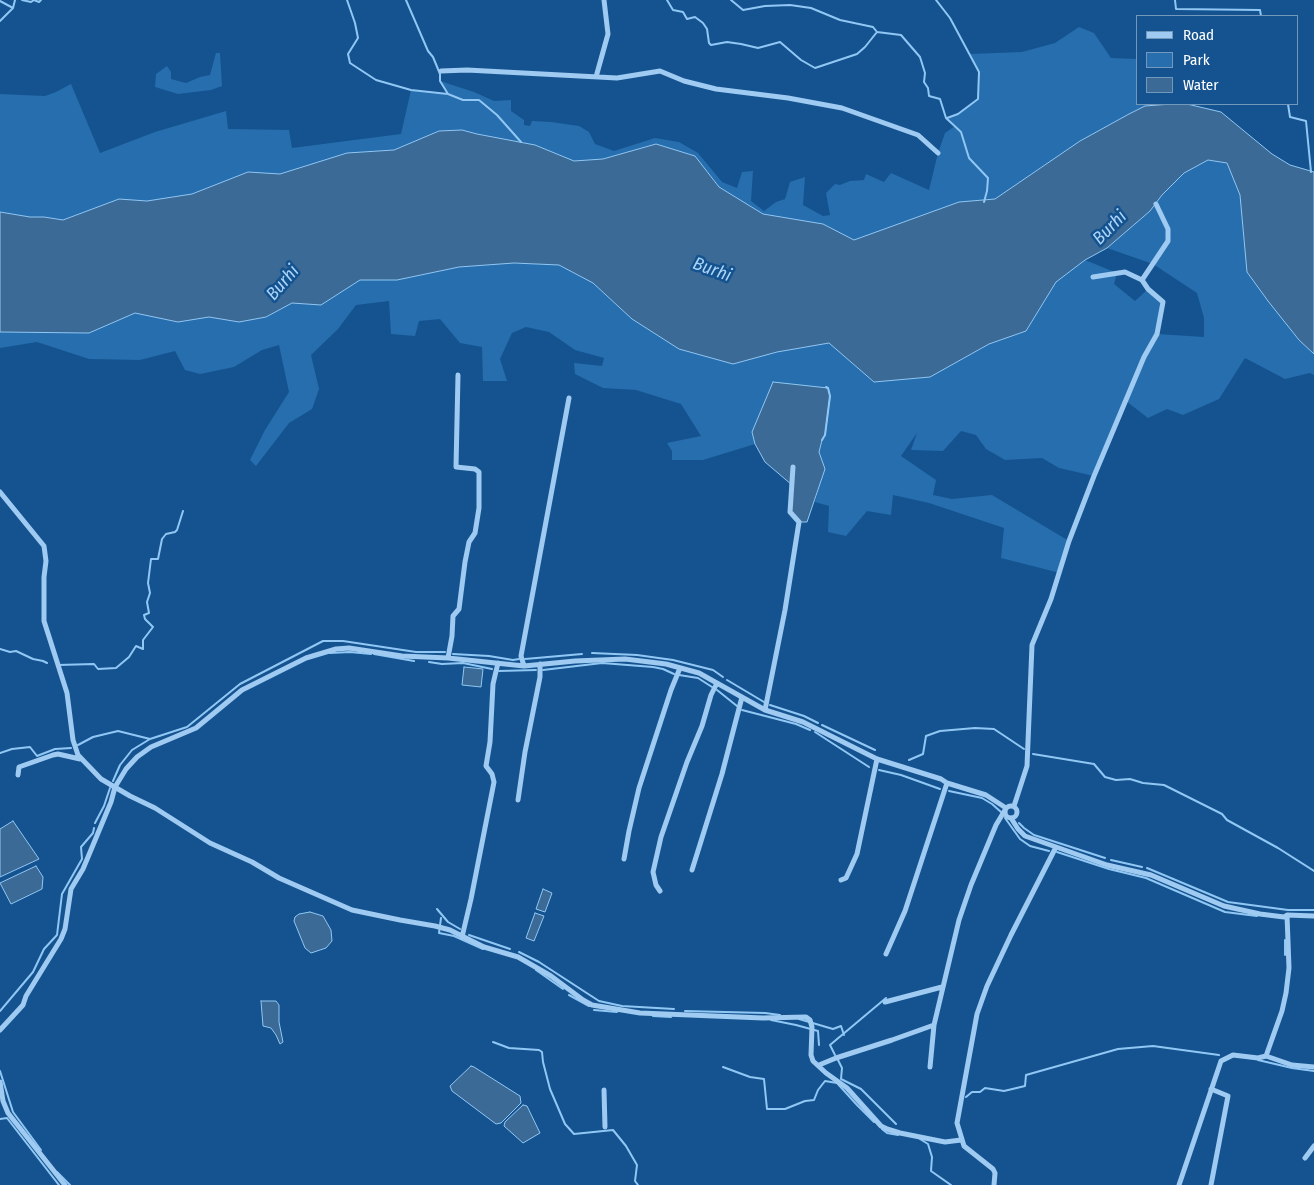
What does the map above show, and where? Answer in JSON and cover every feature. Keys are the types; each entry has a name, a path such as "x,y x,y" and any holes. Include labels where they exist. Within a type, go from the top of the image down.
{"street":[{"path":"596,78 608,34 604,0"},
{"path":"441,71 467,70 596,78 617,78 660,71 684,81 716,89 788,98 842,108 918,135 938,153"},
{"path":"1142,280 1168,241 1168,229 1156,204"},
{"path":"1014,806 1028,766 1032,645 1051,599 1069,541 1094,476 1144,357 1156,334 1163,302 1148,289 1142,280 1125,272 1093,277"},
{"path":"448,658 453,616 459,609 465,562 479,508 479,472 475,469 456,468 458,375"},
{"path":"524,666 521,656 569,398"},
{"path":"765,710 785,610 799,522 790,512 793,467"},
{"path":"0,492 44,546 46,561 44,621 67,693 73,740 78,755 101,779 155,808 210,843 252,862 279,878 352,910 450,930 484,947 518,957 551,976 592,1005 640,1013 763,1018 806,1017 810,1020 812,1027 813,1061 847,1088 881,1126 945,1142 961,1140"},
{"path":"0,1030 23,1005 26,996 61,939 65,929 71,888 83,869 111,802 115,787 126,769 151,746 196,728 242,690 306,658 336,649 349,648 402,656 448,658 524,666 625,659 666,664 699,673 765,710 803,722 877,759 986,795 1005,809 1006,815 1011,818 1025,836 1107,865 1151,875 1224,906 1284,917 1288,915 1314,916"},
{"path":"462,937 472,899 494,782 492,774 486,766 490,742 493,684 498,663"},
{"path":"518,800 525,752 540,677 540,664"},
{"path":"624,859 639,788 680,668"},
{"path":"660,891 653,872 661,836 702,726 711,695 717,683"},
{"path":"692,870 722,774 742,697"},
{"path":"18,775 19,767 53,755 58,754 82,760"},
{"path":"841,880 846,878 857,854 877,759"},
{"path":"886,954 905,911 947,783"},
{"path":"930,1067 934,1025 956,929 971,885 996,825 1005,809 1014,806"},
{"path":"1011,818 1017,814 1017,809 1014,806"},
{"path":"994,1185 995,1174 993,1169 964,1146 957,1123 977,1014 987,986 1056,847"},
{"path":"1266,1056 1282,1012 1286,993 1289,968 1288,915"},
{"path":"885,1002 942,987"},
{"path":"819,1065 934,1025"},
{"path":"1179,1185 1221,1061 1233,1056 1258,1058 1266,1056 1292,1065 1314,1067"},
{"path":"0,1082 3,1101 8,1113 65,1185"},
{"path":"1211,1088 1228,1096 1211,1185"},
{"path":"604,1090 605,1127"},
{"path":"1305,1158 1314,1146"}],"green space":[{"path":"1079,27 1094,33 1111,58 1136,59 1136,105 1158,105 1145,106 1080,141 995,199 959,202 854,240 823,224 763,214 719,187 695,156 656,144 603,159 574,161 535,145 462,130 439,131 394,150 347,153 280,174 248,172 192,194 147,201 119,199 63,220 0,212 0,94 45,96 71,84 100,153 155,132 226,111 228,129 289,130 292,148 401,134 411,90 447,94 440,81 494,101 511,100 511,111 524,120 524,125 530,126 532,121 579,126 589,132 595,144 614,151 655,138 679,142 698,153 722,182 737,188 742,172 753,171 751,201 764,211 776,202 785,199 790,182 805,177 803,205 823,216 830,215 826,193 835,184 840,185 850,181 864,180 866,174 884,182 891,173 929,190 945,133 955,126 946,118 958,114 978,99 979,72 969,54 1022,52 1055,43"},
{"path":"216,53 220,53 222,86 211,90 178,94 155,87 156,74 167,66 171,72 171,79 186,83 210,75"},
{"path":"1208,160 1227,162 1240,195 1247,272 1299,340 1314,354 1314,375 1310,373 1285,379 1245,358 1219,399 1183,415 1167,409 1148,418 1126,401 1094,476 1059,468 1042,458 1005,460 986,449 976,435 961,431 943,451 911,450 917,433 901,456 936,480 933,495 952,499 992,495 1069,541 1060,573 1001,558 1004,528 929,503 893,495 891,515 867,511 846,536 828,532 829,506 815,502 824,469 819,452 822,440 752,432 755,444 703,460 672,460 672,451 667,443 701,436 681,404 636,390 603,388 575,374 574,363 602,366 604,358 575,350 549,332 526,327 512,333 500,359 507,381 483,381 482,347 460,343 440,319 419,321 415,336 391,334 389,301 356,305 338,329 311,355 319,389 312,409 289,423 256,466 250,460 265,430 289,392 279,345 262,350 234,367 200,374 185,370 175,351 140,360 89,359 37,342 0,348 0,332 89,333 135,313 178,322 209,317 239,322 266,317 292,303 321,305 360,280 397,280 459,267 514,263 559,265 593,283 632,319 679,349 733,364 777,352 829,343 874,382 930,377 989,344 1026,331 1056,282 1085,260 1117,273 1114,284 1135,301 1148,289 1163,302 1157,334 1204,337 1204,318 1197,293 1153,264 1107,248 1150,211 1162,195 1184,173"}],"water":[{"name":"Burhi","path":"1191,105 1221,112 1272,154 1290,165 1314,172 1314,354 1299,340 1247,272 1240,195 1227,163 1208,160 1184,173 1162,195 1150,211 1107,248 1085,260 1056,282 1026,331 989,344 930,377 874,382 829,343 777,352 733,364 679,349 632,319 593,283 559,265 514,263 459,267 397,280 360,280 321,305 292,303 266,317 239,322 209,317 178,322 135,313 89,333 0,332 0,212 63,220 119,199 147,201 192,194 248,172 280,174 347,153 394,150 439,131 462,130 535,145 574,161 603,159 656,144 695,156 719,187 763,214 823,224 854,240 959,202 995,199 1080,141 1145,106"},
{"path":"773,382 828,388 830,396 825,435 819,452 825,469 807,522 799,522 790,512 792,485 765,462 755,444 752,432"},
{"path":"464,667 483,669 481,687 462,685"},
{"path":"13,821 39,859 0,877 0,829"},
{"path":"36,866 43,877 42,889 11,904 0,883"},
{"path":"543,889 552,893 545,912 536,909"},
{"path":"310,912 323,916 331,930 332,941 326,948 311,953 305,948 294,921 295,917 299,914"},
{"path":"535,913 544,916 534,941 526,938"},
{"path":"261,1001 276,1001 279,1005 279,1022 283,1042 280,1044 271,1028 263,1026"},
{"path":"471,1066 520,1096 521,1103 501,1123 496,1124 452,1091 450,1086"},
{"path":"523,1105 527,1106 540,1133 523,1143 504,1126 505,1122"}],"waterway":[{"path":"0,1 13,8 15,0"},
{"path":"22,0 31,2 34,0 39,2 41,0"},
{"path":"347,0 358,38 348,54 350,63 376,80 411,90 448,94"},
{"path":"406,0 428,51 433,57 440,74 440,81 448,94 463,100 479,100 497,115 521,142"},
{"path":"667,0 673,10 683,12 687,19 695,17 703,23 707,29 711,45 727,42 758,48 780,42 801,60 815,68 857,54 877,32 901,35 920,57 925,73 924,82 928,88 929,96 940,99 946,118 961,132 969,158 988,178 984,202"},
{"path":"731,0 743,10 765,6 790,5 811,8 840,20 873,27 877,32"},
{"path":"936,0 950,18 979,72 978,99 958,114 947,118"},
{"path":"1175,0 1176,9 1260,10 1261,15"},
{"path":"0,21 13,8"},
{"path":"1288,105 1290,117 1306,121 1311,172"},
{"path":"822,440 825,435 830,396 826,387"},
{"path":"58,665 94,664 98,669 116,668 129,657 136,646 143,649 143,640 153,627 145,619 144,615 149,613 147,602 150,593 148,583 151,559 158,559 162,539 166,534 177,530 183,511"},
{"path":"113,781 120,765 132,750 150,739 187,727 240,684 323,641 343,641 416,652 445,652"},
{"path":"0,649 10,652 16,651 47,663"},
{"path":"330,653 371,654"},
{"path":"592,653 637,655 673,660 713,670 723,677"},
{"path":"374,654 414,661"},
{"path":"453,654 519,659"},
{"path":"525,659 582,654"},
{"path":"429,662 442,664 463,663 492,669"},
{"path":"543,670 602,663 653,667 674,674"},
{"path":"499,671 536,670"},
{"path":"679,675 698,678 712,687"},
{"path":"727,680 764,702"},
{"path":"717,690 737,706"},
{"path":"770,705 804,716 818,723"},
{"path":"742,710 796,724 810,730"},
{"path":"822,725 875,750"},
{"path":"909,760 923,754 926,736 940,731 975,728 994,729 1024,749"},
{"path":"78,745 93,737 118,731 150,739"},
{"path":"815,732 869,767"},
{"path":"0,753 12,749 30,747 37,756 55,749 71,748"},
{"path":"1033,754 1094,764 1105,777 1116,780 1130,779 1143,783 1164,785 1222,814 1227,820 1278,848 1314,871"},
{"path":"879,770 901,775 940,789"},
{"path":"95,823 104,806 110,788"},
{"path":"949,791 982,798 1001,812"},
{"path":"1005,818 1020,839 1030,846 1049,851"},
{"path":"1019,823 1034,835 1105,858"},
{"path":"0,1011 33,972 44,949 57,935 62,894 82,859 81,847 93,833 94,828"},
{"path":"1057,852 1109,869 1146,878 1225,912 1257,916"},
{"path":"1111,860 1142,867"},
{"path":"1147,868 1228,902 1288,910 1314,910"},
{"path":"437,909 448,922 460,929"},
{"path":"441,918 439,933 454,936 483,949"},
{"path":"469,935 510,949"},
{"path":"1285,940 1285,955"},
{"path":"519,952 539,962 599,1001 622,1006 674,1009"},
{"path":"536,970 563,989"},
{"path":"569,995 589,1006"},
{"path":"835,1055 830,1045 886,998"},
{"path":"594,1010 617,1012"},
{"path":"685,1011 780,1015"},
{"path":"653,1016 671,1017"},
{"path":"799,1019 833,1029 841,1026 844,1035"},
{"path":"771,1020 818,1031 819,1045"},
{"path":"493,1042 509,1048 539,1050 542,1052 550,1089 565,1124 574,1134 613,1130 626,1146 637,1165 635,1181 638,1185"},
{"path":"966,1097 972,1092 980,1092 985,1088 1004,1091 1025,1086 1026,1075 1118,1049 1153,1046 1219,1055"},
{"path":"838,1060 842,1068 841,1079 861,1089 896,1124"},
{"path":"1258,1060 1314,1071"},
{"path":"723,1067 750,1077 764,1079 767,1109 785,1109 805,1101 814,1100 818,1090 825,1081 837,1083 874,1122"},
{"path":"0,1071 13,1112 41,1150"},
{"path":"0,1119 7,1118 59,1185"},
{"path":"882,1129 887,1133 898,1135"},
{"path":"920,1139 928,1144 932,1157 931,1171 951,1185"},
{"path":"57,1172 70,1185"}]}
